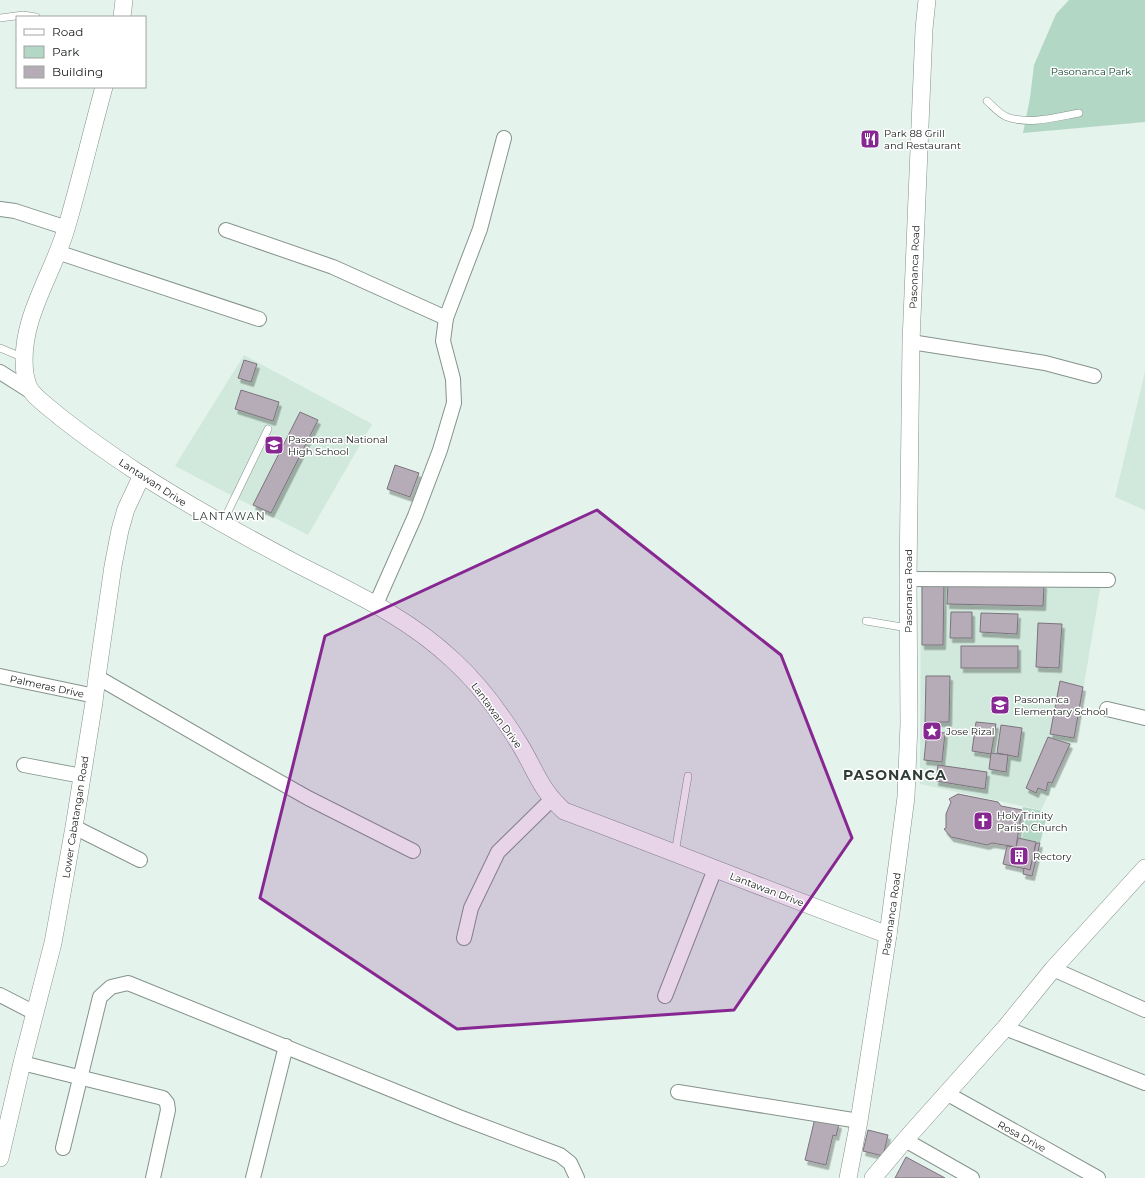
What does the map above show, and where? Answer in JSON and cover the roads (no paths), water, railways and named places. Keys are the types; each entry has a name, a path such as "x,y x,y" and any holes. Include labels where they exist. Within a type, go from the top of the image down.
{"street":[{"path":"122,16 124,0"},
{"name":"Pasonanca Road","path":"848,1178 859,1120 888,935 906,797 909,724 908,579 911,342 924,29 927,0"},
{"path":"30,391 25,375 25,343 32,312 67,228 104,88"},
{"path":"376,604 415,516 440,450 454,403 452,379 444,341 446,318 480,229 490,186 504,138"},
{"path":"0,209 15,211 67,228"},
{"path":"226,230 333,267 446,318"},
{"path":"57,252 259,318"},
{"path":"911,342 1044,363 1094,376"},
{"name":"Lantawan Drive","path":"0,372 30,391 47,407 87,439 182,501 222,524 376,604 406,623 453,659 475,682 495,708 522,748 541,785 551,800 564,811 676,853 790,899 888,935"},
{"name":"Lower Cabatangan Road","path":"0,1158 22,1063 53,944 74,827 95,696 113,566 120,530 126,509 142,475"},
{"path":"908,579 1108,580"},
{"name":"Palmeras Drive","path":"0,676 95,696"},
{"path":"97,677 280,783 413,850"},
{"path":"1108,709 1145,718"},
{"path":"24,765 82,776"},
{"path":"464,938 471,908 498,852 551,800"},
{"path":"74,827 140,860"},
{"path":"873,1178 946,1093 1005,1028 1053,969 1145,868"},
{"path":"665,996 716,869"},
{"path":"1053,969 1145,1010"},
{"path":"62,1148 100,997 111,987 128,983 459,1117 560,1155 570,1163 577,1178"},
{"path":"0,995 35,1013"},
{"path":"1005,1028 1145,1082"},
{"path":"253,1178 286,1046"},
{"path":"22,1063 163,1098 167,1102 168,1110 153,1178"},
{"path":"678,1092 859,1120"},
{"name":"Rosa Drive","path":"946,1093 1098,1178"},
{"path":"905,1140 972,1178"}],"lane":[{"path":"0,18 23,15 30,16"},
{"path":"987,101 1006,117 1017,119 1033,121 1079,113"},
{"path":"0,348 25,358"},
{"path":"222,524 268,429"},
{"path":"866,621 908,628"},
{"path":"676,853 688,776"}],"place":[{"name":"Park 88 Grill and Restaurant","path":"870,139"},
{"name":"Pasonanca National High School","path":"274,445"},
{"name":"Pasonanca Elementary School","path":"1000,705"},
{"name":"Jose Rizal","path":"932,731"},
{"name":"Holy Trinity Parish Church","path":"983,821"},
{"name":"Rectory","path":"1019,856"}],"district":[{"name":"LANTAWAN","path":"229,516"},
{"name":"PASONANCA","path":"895,775"}],"park label":[{"name":"Pasonanca Park","path":"1091,71"}]}
